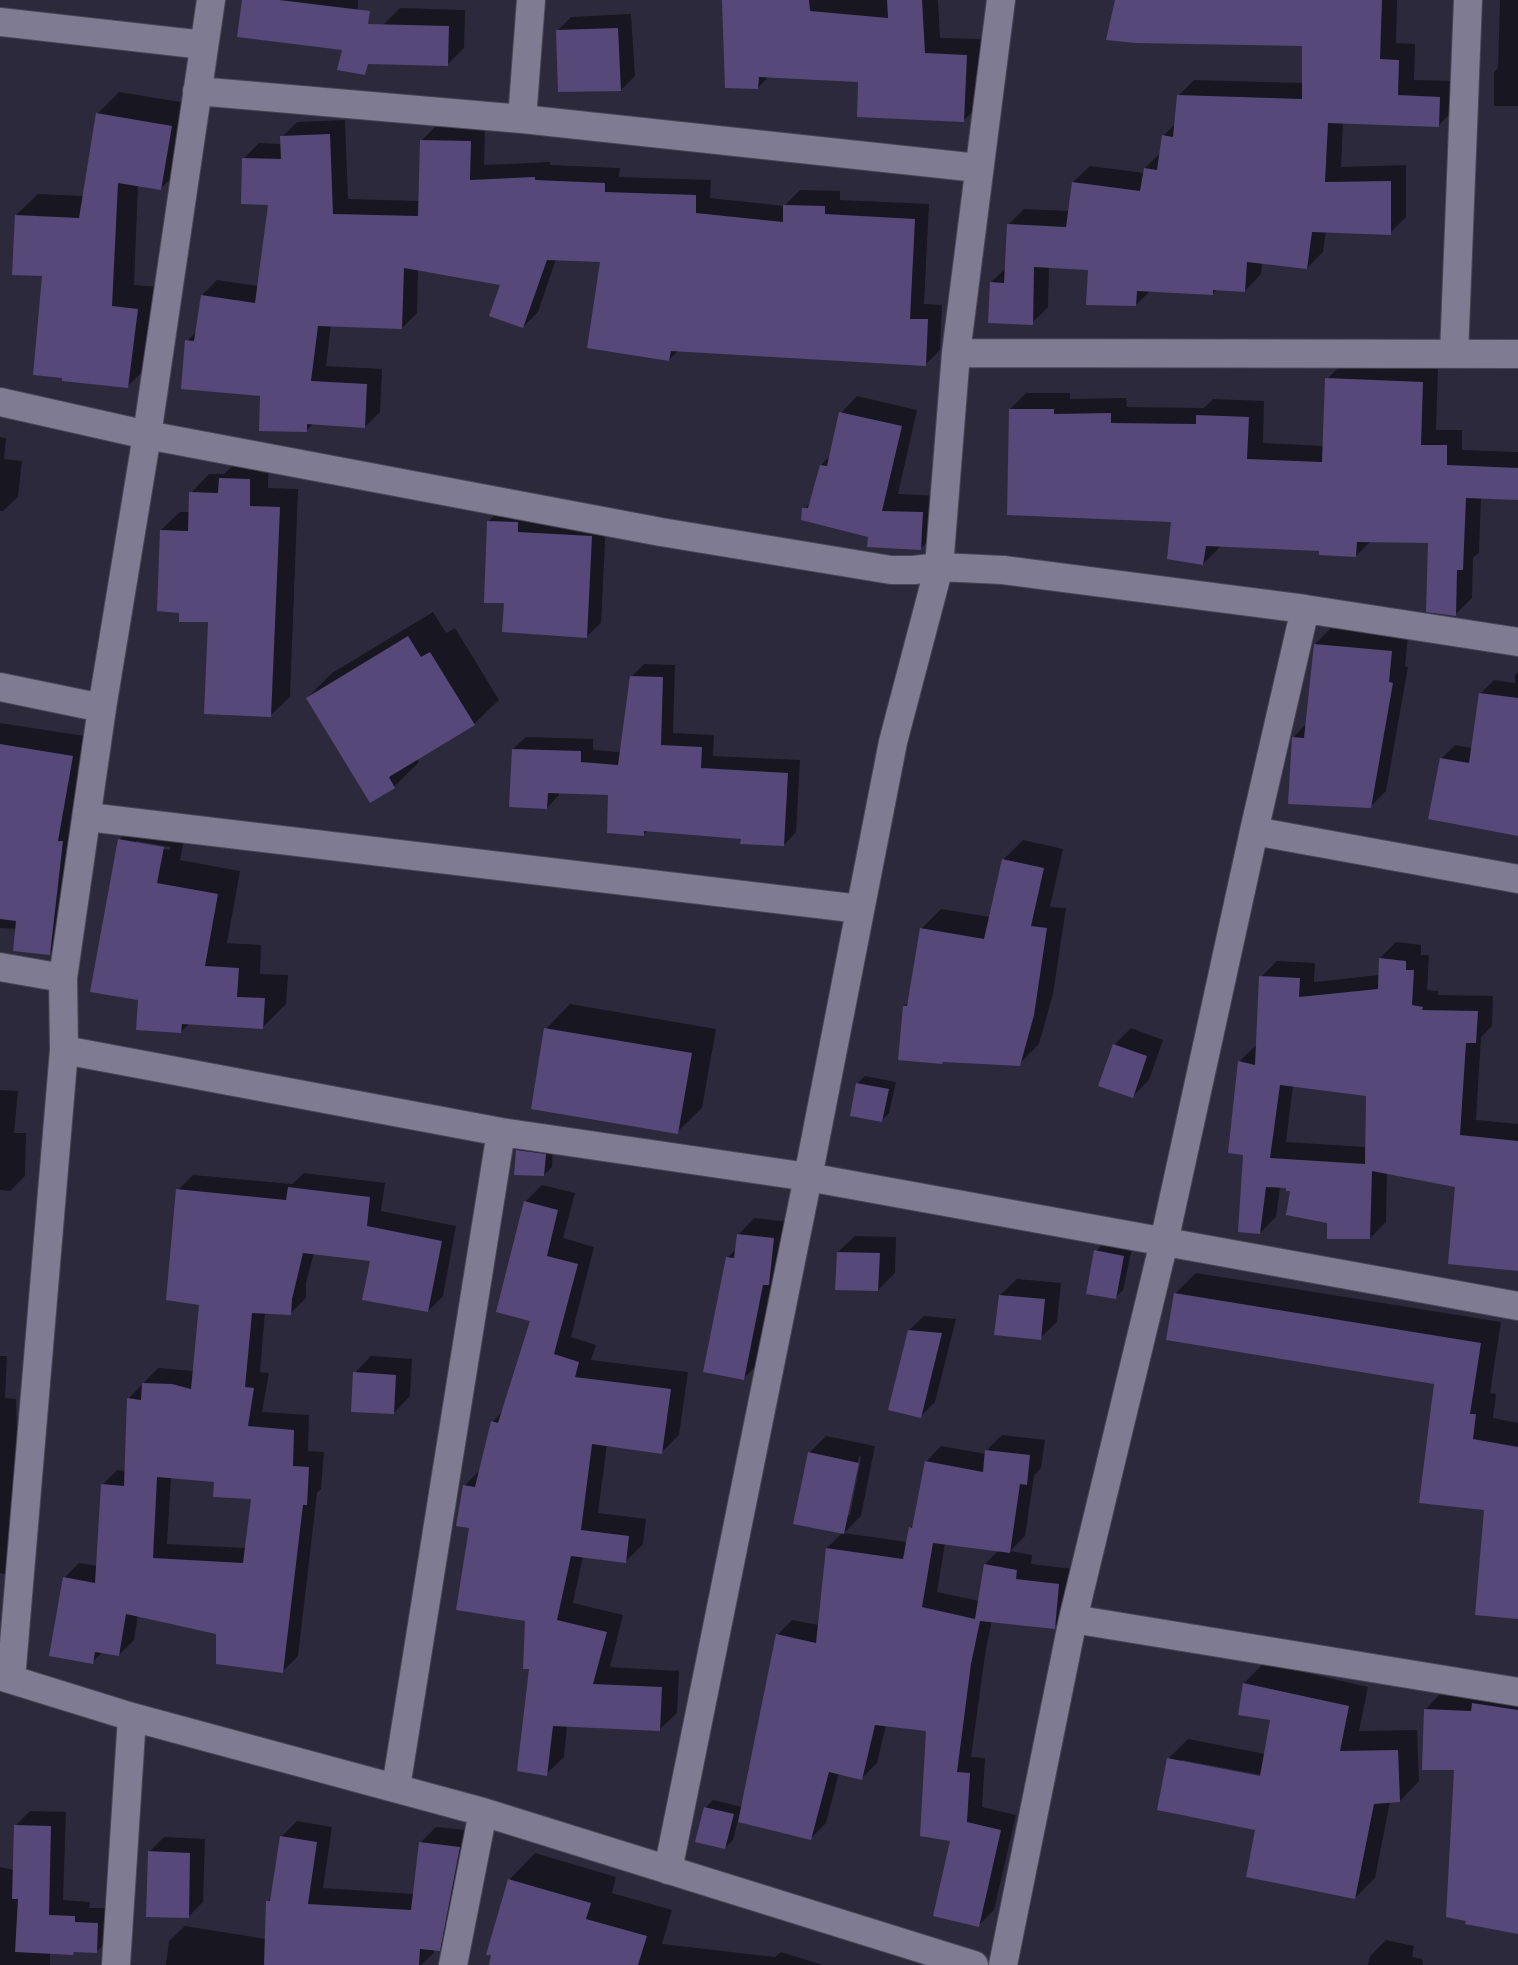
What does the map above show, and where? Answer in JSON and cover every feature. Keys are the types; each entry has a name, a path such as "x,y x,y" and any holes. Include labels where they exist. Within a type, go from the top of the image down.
{"street":[{"path":"211,0 147,435 102,708 88,817 63,978 64,1050 6,1677 132,1717 483,1812 668,1870 931,1959 974,1965"},
{"path":"522,119 530,0"},
{"path":"668,1870 808,1177 892,742 939,567 956,353 978,168 1001,0"},
{"path":"1454,354 1468,0"},
{"path":"0,22 204,45"},
{"path":"197,91 522,119 978,168"},
{"path":"956,353 1518,354"},
{"path":"0,402 147,435 670,534 891,570 939,567 1003,570 1305,609 1518,642"},
{"path":"1003,1965 1073,1619 1164,1242 1254,831 1305,609"},
{"path":"0,687 102,708"},
{"path":"88,817 860,909"},
{"path":"1254,831 1518,879"},
{"path":"0,967 63,978"},
{"path":"64,1050 501,1132 808,1177 1518,1306"},
{"path":"396,1787 501,1132"},
{"path":"1073,1619 1518,1692"},
{"path":"116,1965 132,1717"},
{"path":"453,1965 483,1812"}],"building":[{"path":"242,0 279,0 370,11 368,24 449,26 448,66 368,64 365,75 337,70 342,50 237,37"},
{"path":"722,0 809,0 810,11 888,18 887,0 922,0 925,53 967,55 964,122 857,117 858,82 759,77 758,89 725,88"},
{"path":"1115,0 1382,0 1380,59 1399,60 1398,95 1440,97 1439,127 1328,123 1325,182 1391,181 1391,235 1312,232 1307,269 1247,262 1245,292 1213,290 1213,295 1137,291 1136,306 1086,305 1088,270 1034,267 1033,325 988,323 990,282 1004,283 1007,224 1066,227 1072,182 1140,191 1144,168 1157,170 1162,135 1173,137 1177,95 1302,99 1302,46 1135,43 1106,40"},
{"path":"618,28 621,91 558,92 556,30"},
{"path":"96,113 172,126 161,190 118,183 112,306 138,309 128,388 62,381 62,378 33,375 42,276 12,275 15,215 79,218"},
{"path":"330,134 333,214 418,216 420,140 471,141 470,180 535,177 535,180 605,183 605,192 696,195 696,213 783,222 783,205 825,206 825,214 915,219 910,319 928,319 926,366 671,351 669,361 587,348 600,262 547,260 523,328 489,316 500,285 404,268 402,329 318,326 311,381 367,384 365,428 307,424 307,432 259,431 260,396 181,389 185,340 194,341 201,295 255,303 268,205 241,204 242,158 281,159 280,136"},
{"path":"1325,378 1423,382 1421,445 1447,445 1447,465 1518,468 1518,500 1466,498 1463,570 1457,570 1456,616 1426,612 1428,543 1357,542 1356,557 1319,555 1319,551 1206,546 1203,565 1167,559 1171,522 1007,515 1009,409 1054,409 1054,414 1111,413 1111,423 1196,424 1196,415 1249,417 1247,459 1322,462"},
{"path":"839,412 902,426 882,511 923,512 921,550 867,547 868,537 801,520 802,508 808,508 820,465 827,466"},
{"path":"219,478 250,479 250,506 280,507 271,717 204,714 208,622 179,622 179,613 157,611 160,530 188,531 189,492 218,493"},
{"path":"487,521 518,522 518,532 592,536 587,638 502,632 504,603 484,603"},
{"path":"408,636 421,657 430,652 475,725 389,777 395,788 370,803 306,698"},
{"path":"1314,644 1392,651 1389,682 1393,683 1371,808 1288,804 1292,737 1304,738"},
{"path":"630,676 663,677 661,745 702,747 701,768 788,773 784,846 740,844 741,839 644,831 644,836 607,833 608,795 548,793 547,809 509,807 512,749 581,751 581,762 618,765"},
{"path":"1479,693 1518,698 1518,836 1428,819 1440,758 1469,763"},
{"path":"0,744 73,756 58,841 63,841 50,955 13,951 16,921 0,919"},
{"path":"118,839 164,847 157,883 218,894 205,966 239,968 237,997 265,998 263,1029 182,1024 181,1033 136,1030 138,1000 90,992"},
{"path":"1002,859 1044,868 1031,926 1047,928 1034,1015 1020,1066 943,1062 942,1064 898,1060 903,1006 907,1006 920,928 984,939"},
{"path":"1379,958 1406,961 1406,970 1414,970 1412,1005 1423,1007 1422,1010 1478,1011 1476,1043 1466,1043 1460,1135 1518,1141 1518,1271 1448,1264 1455,1187 1372,1171 1370,1239 1327,1239 1327,1223 1286,1215 1290,1191 1286,1191 1286,1188 1266,1187 1260,1234 1238,1232 1243,1155 1228,1153 1238,1061 1255,1065 1259,976 1300,978 1299,997 1378,989","holes":["1280,1085 1366,1096 1365,1164 1270,1158"]},
{"path":"544,1028 692,1053 678,1134 531,1109"},
{"path":"1113,1044 1147,1056 1133,1098 1098,1086"},
{"path":"856,1083 889,1089 882,1122 850,1116"},
{"path":"516,1150 546,1154 544,1176 514,1175"},
{"path":"288,1187 370,1197 367,1226 442,1241 428,1312 362,1300 370,1261 303,1253 292,1299 291,1315 252,1313 245,1387 254,1388 248,1426 294,1430 293,1466 309,1467 307,1505 303,1505 283,1673 216,1664 216,1634 126,1614 119,1656 95,1652 93,1664 49,1656 63,1577 95,1583 101,1484 124,1486 127,1398 141,1400 142,1383 172,1384 191,1389 199,1305 166,1300 176,1189 286,1200","holes":["157,1477 214,1482 213,1497 251,1499 243,1563 153,1558"]},
{"path":"524,1201 558,1210 547,1256 578,1264 554,1354 579,1362 575,1377 671,1389 662,1454 592,1444 581,1530 629,1536 626,1563 571,1556 557,1620 607,1632 593,1684 662,1687 660,1731 553,1726 547,1776 517,1771 529,1669 523,1669 525,1621 456,1610 469,1528 456,1526 463,1485 475,1487 491,1421 498,1423 530,1321 496,1312"},
{"path":"737,1234 774,1238 769,1285 763,1285 744,1380 703,1372 726,1257 734,1258"},
{"path":"1094,1250 1124,1256 1116,1299 1086,1294"},
{"path":"837,1252 880,1253 878,1291 835,1290"},
{"path":"1174,1293 1481,1343 1470,1414 1476,1414 1473,1439 1518,1447 1518,1619 1475,1615 1484,1510 1419,1503 1434,1384 1166,1340"},
{"path":"999,1295 1045,1299 1041,1340 994,1335"},
{"path":"908,1330 942,1333 921,1418 888,1410"},
{"path":"353,1372 396,1375 394,1414 351,1412"},
{"path":"985,1450 1030,1455 1027,1485 1020,1484 1010,1553 933,1543 922,1607 975,1619 984,1564 1017,1570 1016,1579 1059,1584 1055,1629 980,1621 971,1664 957,1772 970,1773 967,1822 1001,1830 979,1927 933,1916 950,1841 920,1836 926,1731 875,1725 862,1780 829,1772 811,1840 738,1822 776,1634 816,1643 826,1548 903,1559 909,1527 912,1528 925,1461 983,1472"},
{"path":"808,1452 859,1463 844,1534 793,1524"},
{"path":"1243,1683 1349,1706 1340,1751 1398,1750 1400,1802 1374,1804 1355,1899 1246,1877 1255,1830 1157,1810 1167,1758 1260,1776 1270,1720 1238,1715"},
{"path":"1472,1703 1518,1710 1518,1934 1465,1924 1466,1921 1446,1917 1454,1770 1422,1770 1424,1709 1471,1711"},
{"path":"704,1807 734,1814 725,1849 695,1842"},
{"path":"14,1825 51,1826 49,1915 75,1916 75,1922 98,1923 97,1953 74,1952 73,1955 15,1952 18,1899 12,1899"},
{"path":"280,1836 317,1842 308,1904 411,1910 419,1842 460,1847 440,1951 420,1949 419,1965 264,1965 266,1901 270,1901"},
{"path":"148,1851 190,1853 189,1918 146,1917"},
{"path":"508,1879 591,1903 586,1919 647,1936 638,1965 489,1965 491,1955 486,1955"}]}
